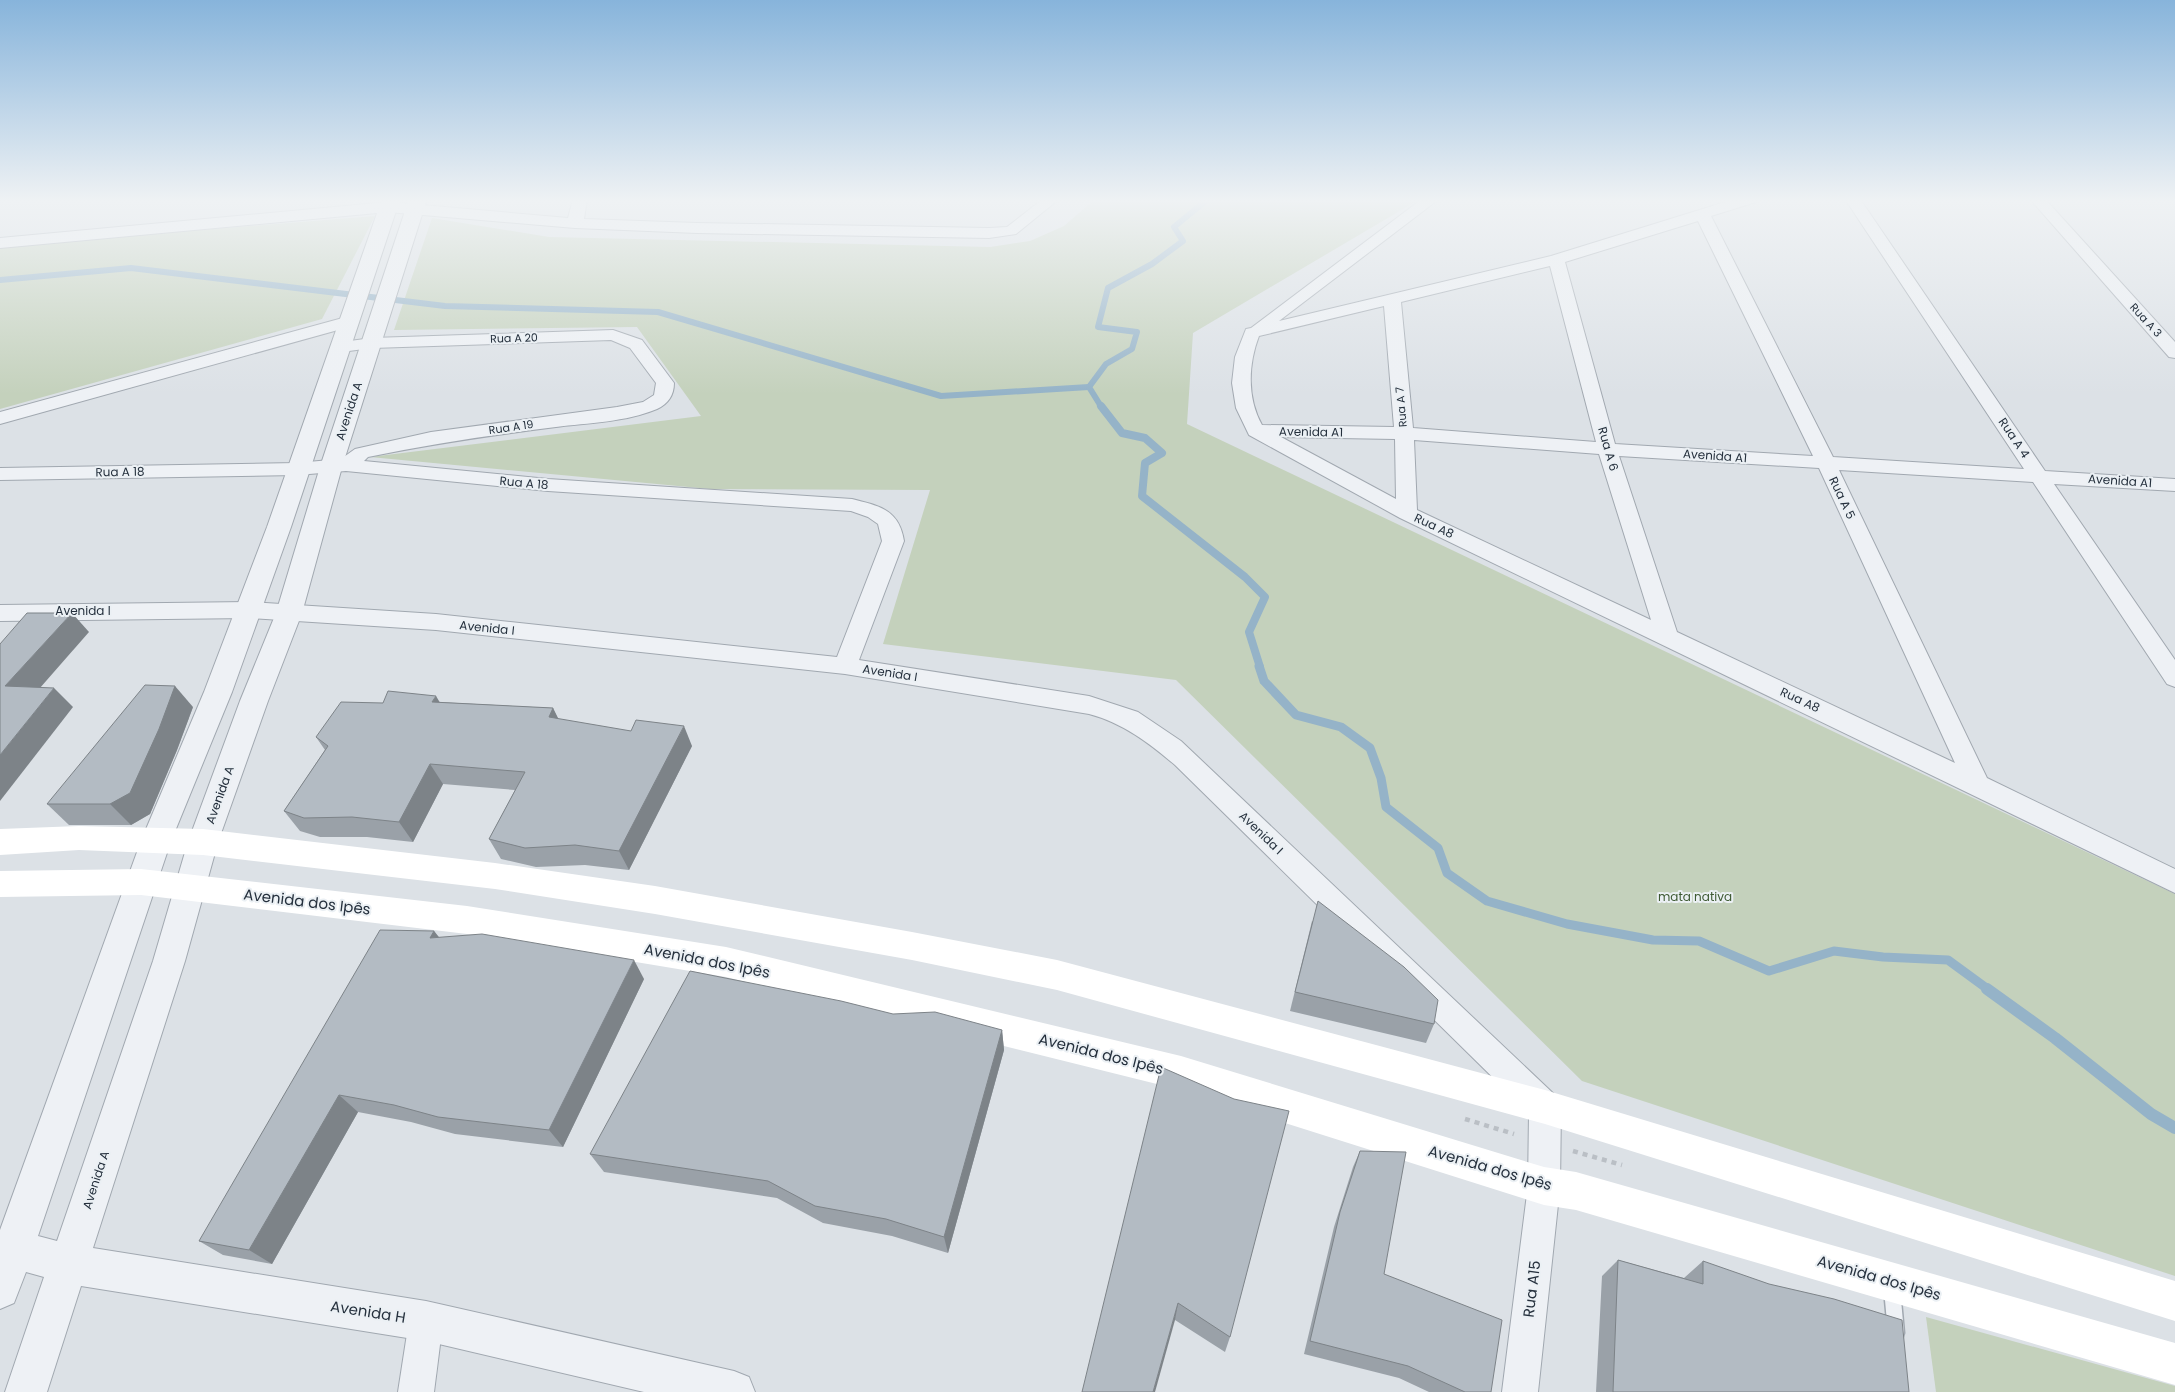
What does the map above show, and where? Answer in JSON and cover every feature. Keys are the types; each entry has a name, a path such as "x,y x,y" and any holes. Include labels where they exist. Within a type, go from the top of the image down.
{"main road":[{"path":"0,842 79,838 203,842 495,876 655,900 912,946 1057,975 1545,1107 2175,1301"},
{"name":"Avenida dos Ipês","path":"0,884 141,882 466,920 726,962 1181,1073 1544,1186 1576,1191 1891,1280 2175,1364"}],"street":[{"name":"Avenida A","path":"26,1392 169,961 188,888 203,842 254,701 289,613 339,466 372,343 363,309 374,264"},
{"name":"Avenida A","path":"0,1289 7,1249 156,841 218,692 297,470 363,309 386,264"},
{"path":"1256,431 1247,418 1242,400 1245,346 1252,333 1345,264"},
{"path":"1252,333 1540,264"},
{"name":"Rua A 6","path":"1557,264 1607,449 1667,636"},
{"name":"Rua A 5","path":"1727,264 1826,463 1978,785"},
{"name":"Rua A 4","path":"1896,264 2175,678"},
{"name":"Rua A 3","path":"2095,264 2175,353"},
{"name":"Rua A 7","path":"1392,300 1404,433 1407,514"},
{"path":"0,418 363,309"},
{"name":"Rua A 20","path":"372,343 613,336 636,344 665,383"},
{"name":"Rua A 19","path":"339,466 362,453 431,438 617,413 647,406 661,400 666,391 665,383"},
{"name":"Avenida A1","path":"1256,431 1404,433 1607,449 2175,485"},
{"name":"Rua A8","path":"1256,431 1407,514 1978,785 2175,882"},
{"name":"Rua A 18","path":"0,474 297,470 339,466 557,486 852,505 874,512 885,518 892,528 893,541 845,666"},
{"name":"Avenida I","path":"0,613 248,610 436,622 845,666 1116,711 1145,726 1184,758 1545,1107"},
{"path":"1544,1186 1545,1107"},
{"name":"Rua A15","path":"1520,1392 1544,1186"},
{"name":"Avenida H","path":"7,1249 68,1264 426,1321 734,1392"},
{"path":"416,1392 426,1321"}],"lane":[{"path":"1891,1280 1897,1346"}],"green space":[{"path":"0,264 350,264 322,319 0,409"},
{"name":"mata nativa","path":"416,264 1310,264 1193,333 1187,424 2175,894 2175,1276 1582,1081 1176,680 883,644 930,490 710,489 370,457 701,416 637,327 394,330"},
{"path":"1926,1317 2175,1386 2175,1392 1936,1392"}],"building":[{"path":"27,613 72,613 5,686 54,688 0,755 0,644"},
{"path":"145,685 175,686 159,729 130,793 110,804 47,804"},
{"path":"388,691 436,696 432,702 553,708 549,717 631,731 636,720 684,726 619,851 575,845 525,848 489,839 525,772 430,764 399,822 352,817 304,818 284,811 328,746 316,737 341,702 383,703"},
{"path":"1318,901 1404,967 1438,1000 1434,1024 1295,992"},
{"path":"380,930 434,931 430,938 482,934 634,960 549,1130 438,1117 394,1105 339,1095 249,1250 199,1241"},
{"path":"690,971 841,1001 893,1014 935,1012 1002,1030 944,1237 886,1219 815,1206 768,1181 590,1154"},
{"path":"1161,1067 1234,1099 1289,1111 1230,1337 1178,1303 1153,1392 1082,1392"},
{"path":"1360,1151 1406,1152 1384,1274 1502,1320 1491,1392 1465,1392 1408,1366 1310,1341 1340,1212"},
{"path":"1618,1260 1703,1284 1703,1261 1769,1284 1834,1299 1902,1320 1909,1392 1613,1392"}],"waterway":[{"path":"1089,387 1106,364 1132,349 1137,332 1098,327 1108,288 1152,264"},
{"path":"0,280 131,268 445,306 658,312 941,396 1089,387"},
{"path":"1089,387 1102,408"},
{"path":"1101,406 1122,433 1145,438 1162,453 1145,463 1142,496 1245,577 1265,597 1249,632 1260,667"},
{"path":"1259,666 1264,681 1296,715 1341,727 1370,748 1381,778 1386,807 1438,848 1447,873 1487,901 1567,924 1653,940 1699,941 1769,971 1834,951 1883,957 1948,960 1989,990"},
{"path":"1987,989 2055,1038 2151,1114 2175,1128"}]}
